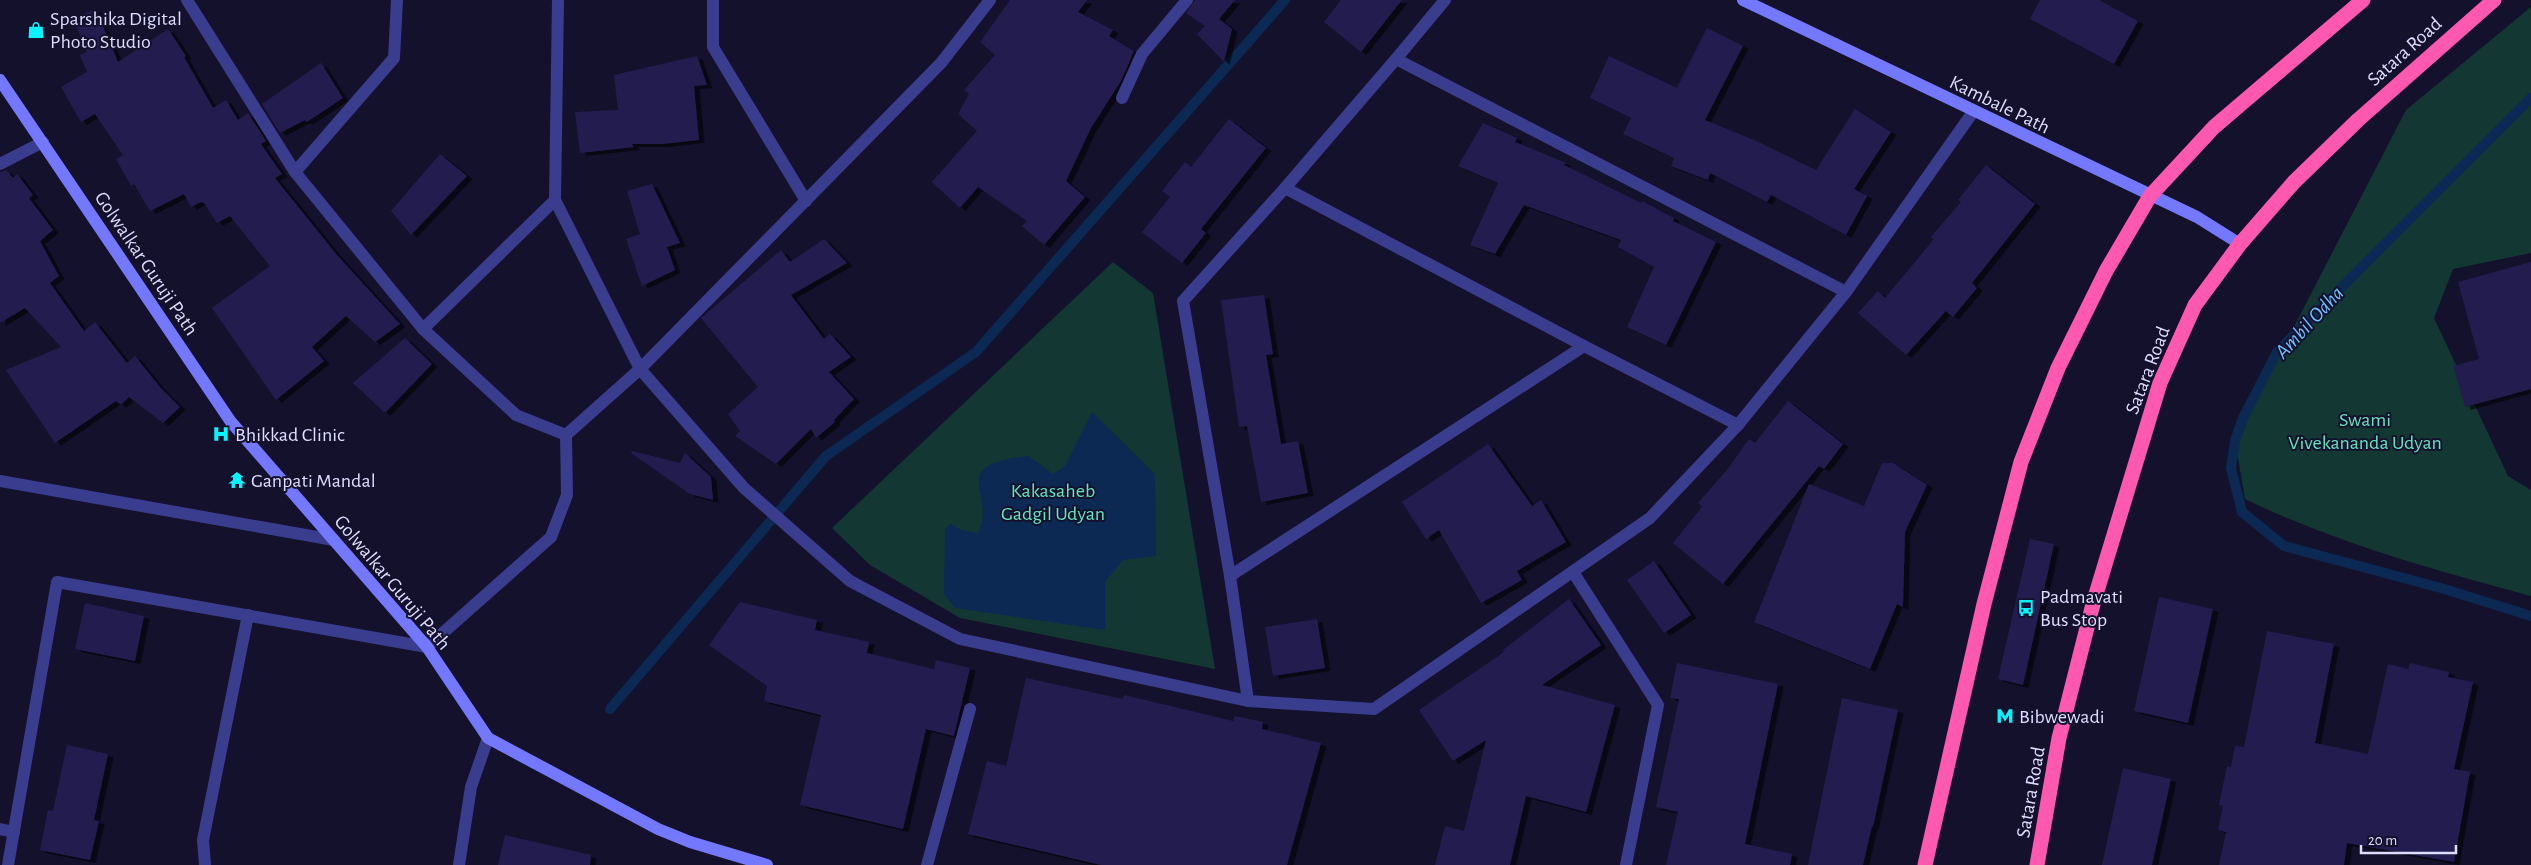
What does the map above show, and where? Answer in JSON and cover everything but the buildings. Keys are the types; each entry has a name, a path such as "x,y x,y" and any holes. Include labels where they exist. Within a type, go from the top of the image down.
{"highway":[{"path":"1925,865 1984,604 2021,462 2058,368 2106,271 2150,196 2214,127 2363,0"},
{"name":"Satara Road","path":"2037,865 2059,738 2093,604 2160,383 2195,305 2240,244 2294,182 2358,120 2494,0"}],"street":[{"path":"187,0 296,172 423,329 516,416 566,435"},
{"path":"388,0 398,17"},
{"path":"296,172 394,58 398,17 397,0"},
{"path":"558,0 554,200 640,369 744,488 850,580 960,639 1248,701 1374,709 1650,518 1738,425 1846,292 1973,112"},
{"path":"713,0 712,47 806,201"},
{"path":"8,865 57,582 427,648 551,537 567,495 566,435 640,369 941,63 990,0"},
{"path":"1122,98 1142,54 1187,0"},
{"path":"1248,701 1230,576 1183,301 1286,188 1445,0"},
{"name":"Kambale Path","path":"1743,0 1973,112 2197,217 2240,244"},
{"path":"1396,59 1846,292"},
{"name":"Golwalkar Guruji Path","path":"0,80 44,142 230,422 427,648 488,738 658,829 690,842 767,865"},
{"path":"0,164 44,142"},
{"path":"1286,188 1584,346 1738,425"},
{"path":"423,329 554,200"},
{"path":"1230,576 1584,346"},
{"path":"0,481 334,540"},
{"path":"1573,572 1658,705 1626,865"},
{"path":"206,865 203,840 248,615"},
{"path":"927,865 970,709"},
{"path":"458,865 471,787 488,738"},
{"path":"0,829 14,832"}],"green space":[{"name":"Swami Vivekananda Udyan","path":"2531,7 2531,253 2453,269 2434,318 2508,476 2531,490 2531,596 2458,576 2350,542 2279,515 2245,499 2235,441 2406,110"},
{"name":"Kakasaheb Gadgil Udyan","path":"1113,262 1153,293 1215,669 960,618 870,565 832,528"}],"water":[{"path":"1092,412 1155,474 1156,556 1123,560 1105,582 1105,630 955,608 944,594 945,530 950,523 961,530 978,533 982,519 980,474 988,466 1003,460 1029,456 1053,474 1065,466"}],"waterway":[{"path":"610,709 826,456 976,352 1285,0"},
{"name":"Ambil Odha","path":"2531,98 2277,352 2243,418 2235,441 2231,468 2242,512 2284,546 2441,588 2531,616"}],"place":[{"name":"Sparshika Digital Photo Studio","path":"36,30"},
{"name":"Bhikkad Clinic","path":"221,434"},
{"name":"Ganpati Mandal","path":"237,480"},
{"name":"Padmavati Bus Stop","path":"2026,608"},
{"name":"Bibwewadi","path":"2005,716"}]}
